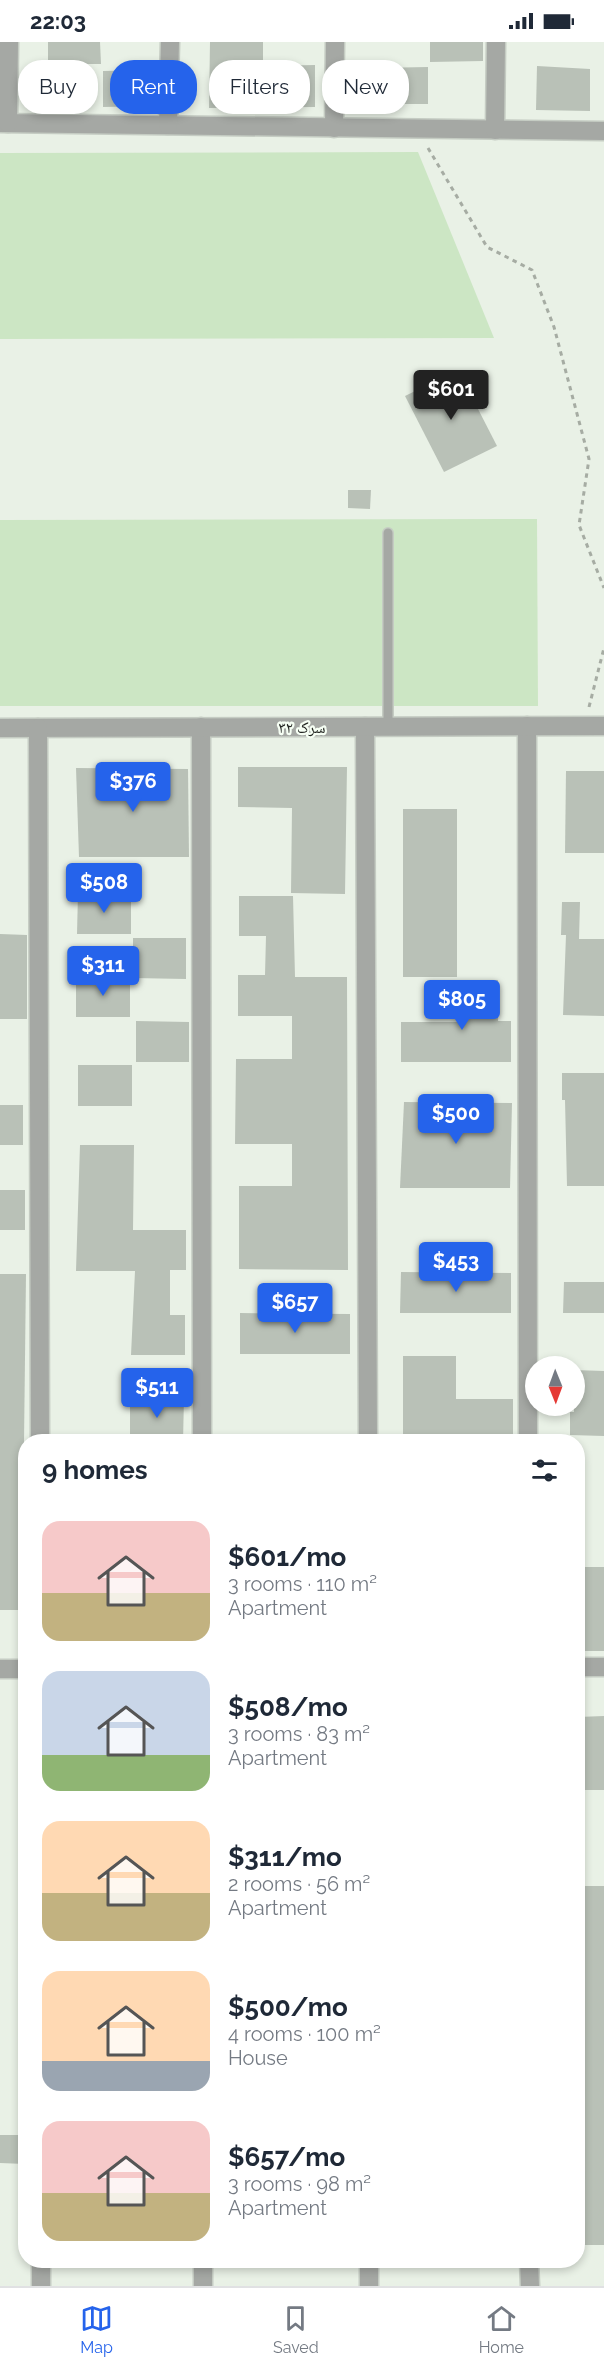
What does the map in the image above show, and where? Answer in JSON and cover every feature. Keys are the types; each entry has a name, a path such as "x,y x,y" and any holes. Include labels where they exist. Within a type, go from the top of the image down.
{"street":[{"path":"9,42 4,123 604,131"},
{"path":"168,125 170,42"},
{"path":"334,42 334,128"},
{"path":"495,130 496,42"},
{"path":"527,726 528,1434"},
{"name":"سرک ۳۲","path":"0,728 604,726"},
{"path":"201,727 202,1434"},
{"path":"365,727 368,1434"},
{"path":"38,728 40,1434"},
{"path":"585,1667 604,1666"},
{"path":"0,1669 18,1669"},
{"path":"41,2268 41,2286"},
{"path":"203,2268 203,2286"},
{"path":"369,2268 369,2286"},
{"path":"530,2268 530,2286"}],"lane":[{"path":"388,533 388,727"}],"path":[{"path":"411,128 435,155 487,248 532,270 554,327 589,459 579,525 604,588"},
{"path":"585,726 604,648"}],"green space":[{"path":"418,152 494,338 0,339 0,153"},
{"path":"537,519 538,706 0,706 0,520"}],"building":[{"path":"48,42 100,42 101,64 98,64 98,60 48,60"},
{"path":"210,42 263,42 263,60 210,60"},
{"path":"430,42 483,42 483,61 430,62"},
{"path":"310,65 315,65 315,107 310,107"},
{"path":"537,66 590,69 590,111 536,110"},
{"path":"409,67 428,67 428,104 409,104"},
{"path":"103,71 110,71 110,107 103,107"},
{"path":"458,370 497,446 444,472 405,396"},
{"path":"348,490 371,490 370,509 348,508"},
{"path":"238,767 347,767 345,894 291,893 292,808 238,807"},
{"path":"76,768 188,769 189,857 79,857"},
{"path":"566,771 604,771 604,853 565,853"},
{"path":"403,809 457,809 457,977 403,977"},
{"path":"78,893 131,893 131,934 77,934"},
{"path":"239,896 293,896 295,977 347,977 348,1270 239,1269 239,1186 292,1186 292,1144 235,1144 236,1059 292,1059 292,1016 238,1016 238,975 265,975 266,936 239,936"},
{"path":"562,902 580,902 579,939 604,939 604,1016 563,1015 566,935 561,935"},
{"path":"0,934 27,935 27,1019 0,1019"},
{"path":"133,938 186,938 186,979 133,978"},
{"path":"76,977 130,977 130,1017 76,1017"},
{"path":"458,980 498,980 498,1021 511,1021 511,1062 401,1062 401,1022 457,1022"},
{"path":"136,1021 189,1022 189,1062 136,1062"},
{"path":"78,1065 132,1065 132,1106 78,1106"},
{"path":"562,1073 604,1073 604,1186 567,1186 565,1100 562,1100"},
{"path":"404,1102 512,1103 510,1188 400,1188"},
{"path":"0,1105 23,1105 23,1145 0,1145"},
{"path":"80,1145 134,1145 133,1230 186,1230 186,1270 170,1270 170,1315 185,1315 185,1355 131,1355 135,1271 76,1271"},
{"path":"0,1190 25,1190 25,1230 0,1230"},
{"path":"401,1272 511,1273 511,1313 400,1313"},
{"path":"0,1274 26,1274 24,1434 18,1434 18,1610 0,1610"},
{"path":"564,1282 604,1282 604,1313 563,1313"},
{"path":"240,1313 350,1314 350,1354 240,1354"},
{"path":"403,1356 456,1356 456,1399 513,1399 513,1434 403,1434"},
{"path":"585,1370 604,1371 604,1436 570,1434 570,1416 585,1416"},
{"path":"130,1396 184,1397 183,1434 130,1434"},
{"path":"585,1567 604,1567 604,1651 585,1651"},
{"path":"604,1716 604,1790 585,1790 585,1717"},
{"path":"585,1886 604,1886 604,2245 585,2245"},
{"path":"0,2135 18,2135 18,2164 0,2163"}]}
